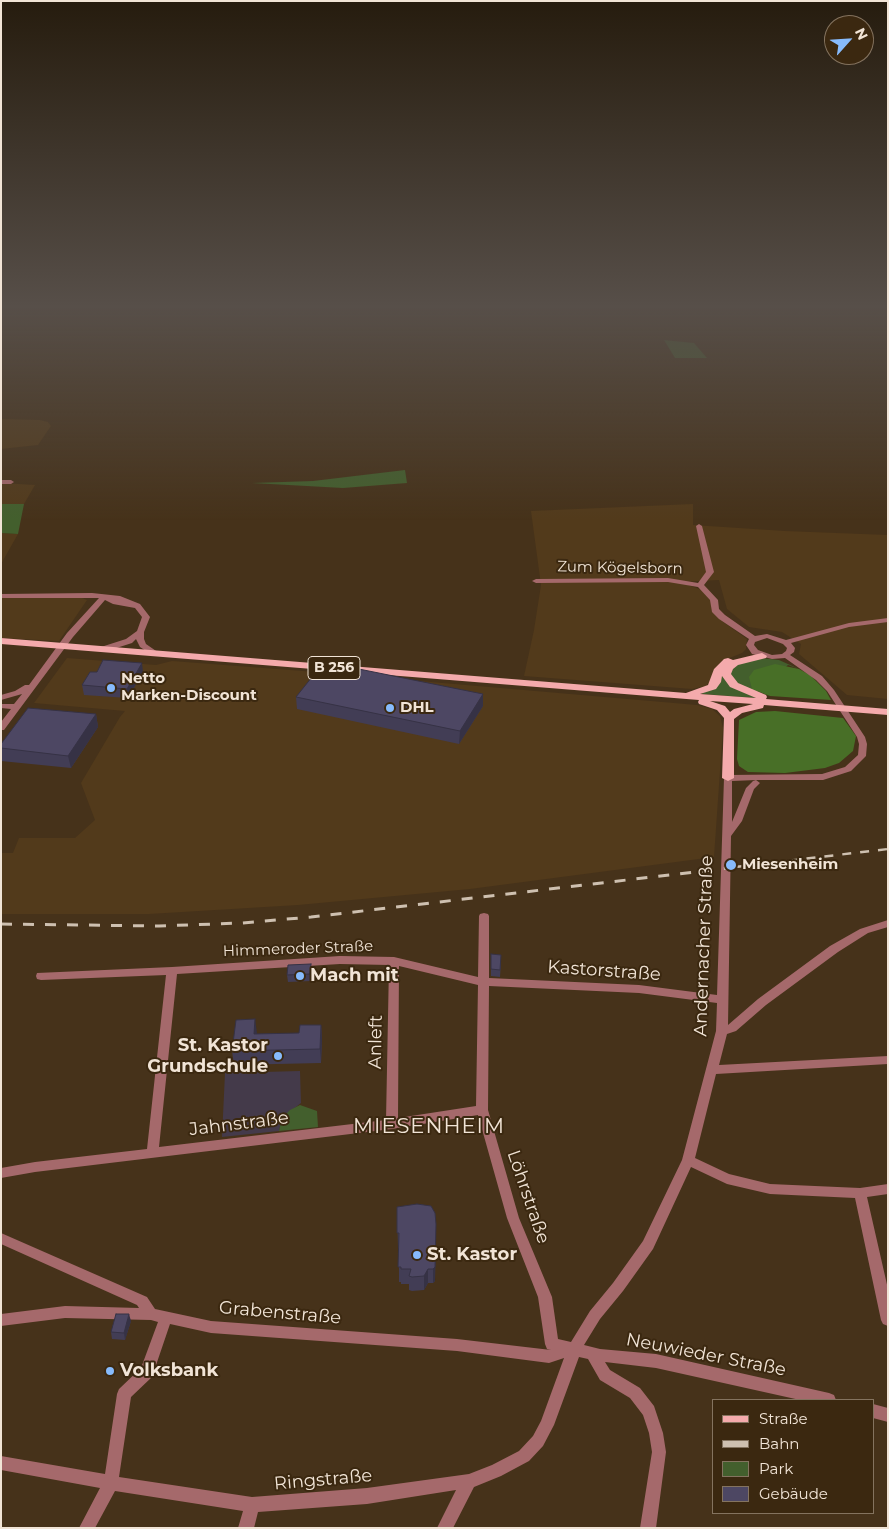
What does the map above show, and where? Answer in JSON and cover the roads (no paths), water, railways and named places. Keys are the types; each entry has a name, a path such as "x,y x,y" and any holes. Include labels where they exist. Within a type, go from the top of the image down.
{"main road":[{"name":"B 256","path":"7,641 888,712"},
{"path":"675,695 698,692 712,687 716,682 721,666 756,648"},
{"path":"756,648 728,668 726,674 731,682 740,689 780,704"},
{"path":"675,695 716,705 729,718 728,778"},
{"path":"729,718 733,714 746,709 780,704"}],"street":[{"path":"1,482 11,482"},
{"name":"Zum Kögelsborn","path":"536,581 668,580 700,585 710,572 699,526"},
{"path":"700,585 714,600 715,610 756,648 778,657 785,656 790,652 791,648 786,642 762,636 756,648"},
{"path":"1,596 82,594 120,598 137,606 144,613 146,617 140,632 140,639 143,645 155,653"},
{"path":"104,597 120,603 137,606"},
{"path":"1,728 33,684 104,597"},
{"path":"92,610 120,603"},
{"path":"786,642 849,625 888,620"},
{"path":"104,649 123,644 140,632"},
{"path":"1,645 7,641"},
{"path":"728,778 740,783 768,779 814,778 833,775 854,766 864,750 856,728 824,683 785,656"},
{"path":"1,699 18,693 33,684"},
{"path":"1,699 8,701 16,707"},
{"path":"1,706 16,707"},
{"path":"728,766 756,781"},
{"name":"Andernacher Straße","path":"575,1348 595,1315 648,1245 688,1160 722,1031 728,778"},
{"path":"726,837 737,821 750,788 756,781"},
{"name":"Löhrstraße","path":"484,916 482,1110 513,1218 545,1298 552,1344 575,1348"},
{"path":"722,1031 732,1028 762,1002 834,949 864,932 888,923"},
{"name":"Himmeroder Straße","path":"41,976 172,971 325,960 394,961 483,982"},
{"name":"Anleft","path":"392,1124 394,961"},
{"path":"153,1151 172,971"},
{"name":"Kastorstraße","path":"483,982 640,989 722,1000"},
{"path":"711,1070 888,1060"},
{"name":"Jahnstraße","path":"1,1173 34,1166 392,1124 482,1110"},
{"path":"688,1160 727,1179 748,1185 795,1191 860,1193 888,1189"},
{"path":"860,1193 887,1311"},
{"path":"1,1238 142,1301 151,1314"},
{"path":"1,1320 65,1312 151,1314"},
{"name":"Grabenstraße","path":"151,1314 211,1327 238,1330 457,1345 549,1357 575,1348"},
{"path":"87,1528 111,1483 124,1394 147,1372 166,1317"},
{"name":"Neuwieder Straße","path":"575,1348 592,1353 656,1361 825,1399"},
{"name":"Ringstraße","path":"1,1463 111,1483 252,1505 367,1496 469,1481 496,1471 524,1456 538,1441 547,1424 575,1348"},
{"path":"592,1353 605,1375 635,1393 649,1411 656,1432 659,1452 648,1528"},
{"path":"874,1411 888,1415"},
{"path":"445,1528 469,1481"},
{"path":"246,1528 252,1505"}],"railway":[{"path":"735,867 888,849"},
{"path":"1,924 159,926 242,923 311,917 746,866"}],"place":[{"name":"Netto Marken-Discount","path":"111,688"},
{"name":"DHL","path":"390,708"},
{"name":"Miesenheim","path":"731,865"},
{"name":"Mach mit","path":"300,976"},
{"name":"St. Kastor Grundschule","path":"278,1056"},
{"name":"St. Kastor","path":"417,1255"},
{"name":"Volksbank","path":"110,1371"}],"district":[{"name":"MIESENHEIM","path":"429,1127"}]}
